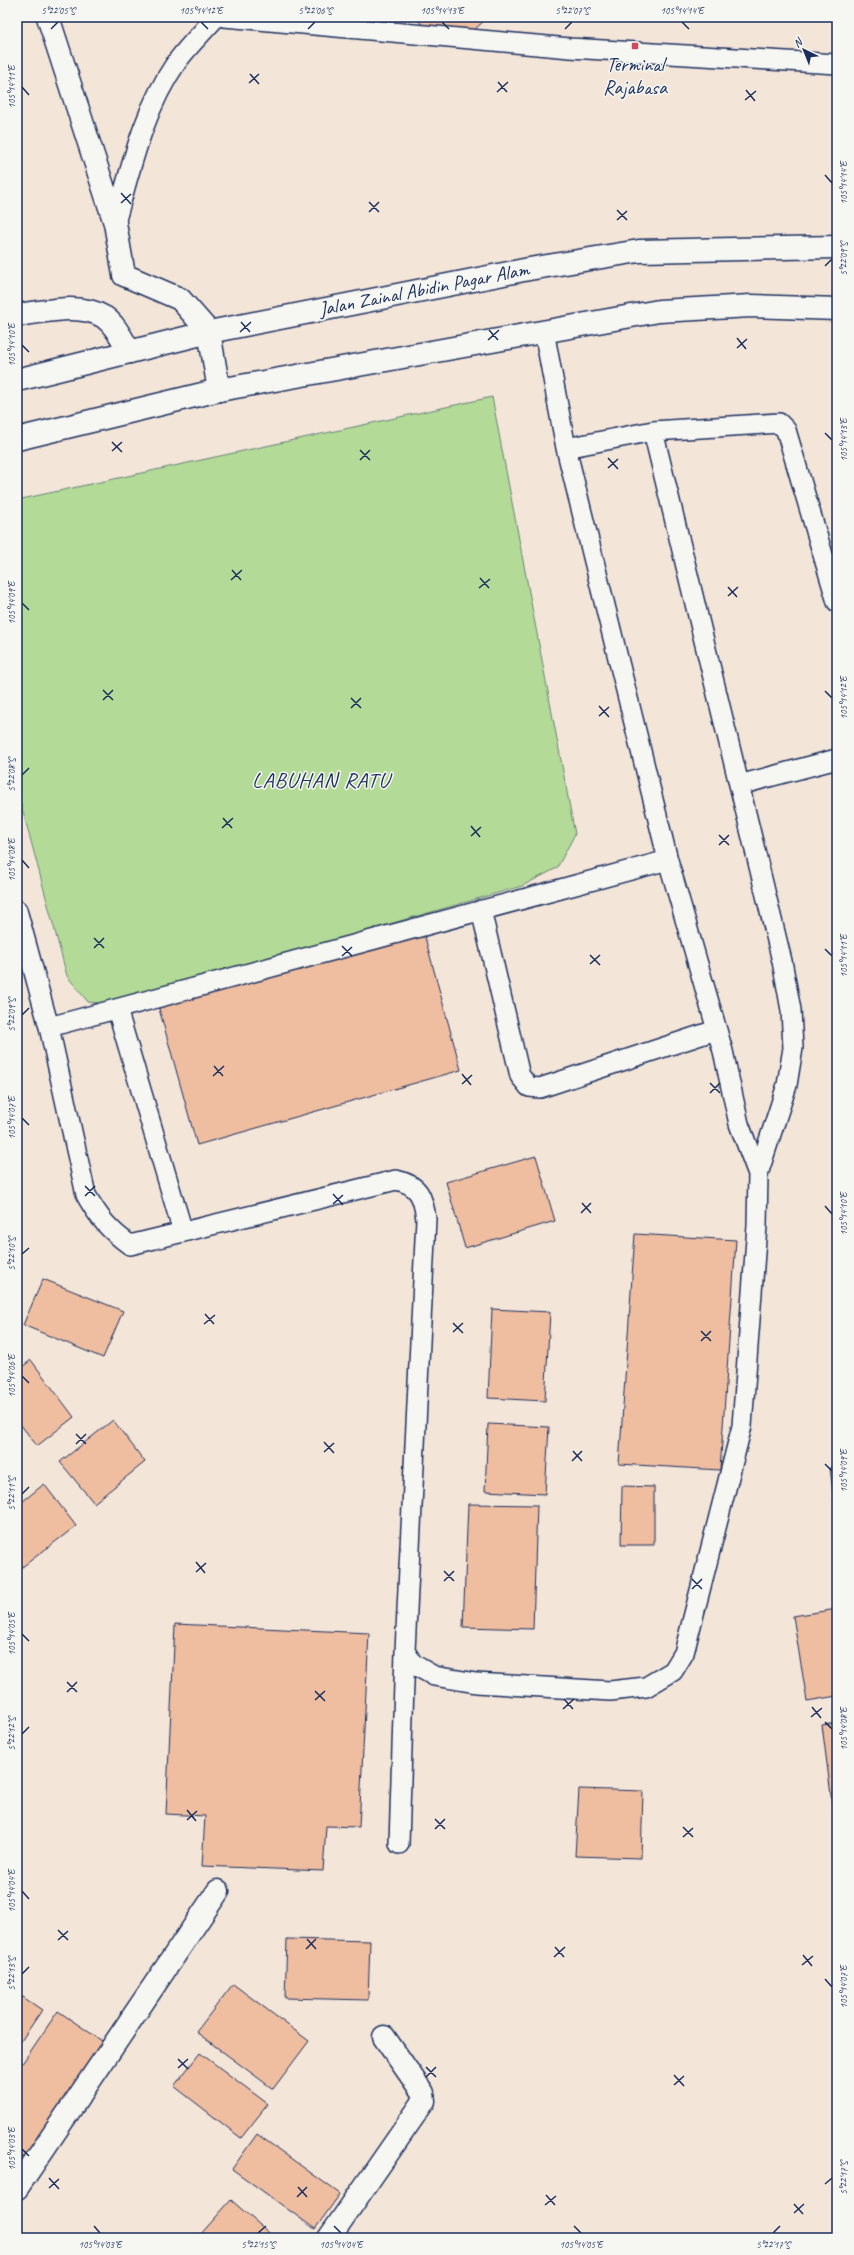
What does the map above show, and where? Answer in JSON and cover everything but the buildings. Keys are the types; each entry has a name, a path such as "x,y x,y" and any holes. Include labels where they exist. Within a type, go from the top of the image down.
{"main road":[{"path":"48,17 114,223 124,275 180,299 209,332 219,390"},
{"name":"Jalan Zainal Abidin Pagar Alam","path":"17,380 209,332 529,269 639,252 837,247"},
{"path":"17,439 219,390 659,311 752,306 837,309"},
{"path":"17,315 82,309 104,318 116,330 130,352"},
{"path":"17,2188 218,1891"},
{"path":"329,2238 424,2101 423,2093 384,2037"}],"lane":[{"path":"114,223 141,132 154,100 176,63 216,17"},
{"path":"224,17 570,48 837,64"},
{"path":"544,331 566,448 668,860 716,1030 739,1124 758,1174"},
{"path":"566,448 653,431 779,423 786,430 837,602"},
{"path":"405,1651 413,1664 434,1676 476,1683 610,1691 646,1687 673,1671 684,1654 742,1426 757,1226 758,1174 787,1085 793,1048 791,1010 782,961 653,431"},
{"path":"739,785 837,759"},
{"path":"49,1027 668,860"},
{"path":"17,910 49,1027 86,1195 98,1217 115,1234 130,1245 396,1180 408,1183 418,1191 424,1204 426,1219 405,1651 399,1844"},
{"path":"482,910 520,1076 529,1087 540,1088 716,1030"},
{"path":"117,1009 183,1232"}],"green space":[{"path":"492,397 575,834 557,868 522,886 111,1004 88,1002 67,976 17,789 17,500"}],"place":[{"name":"Terminal Rajabasa","path":"635,46"}],"district":[{"name":"LABUHAN RATU","path":"321,780"}]}
